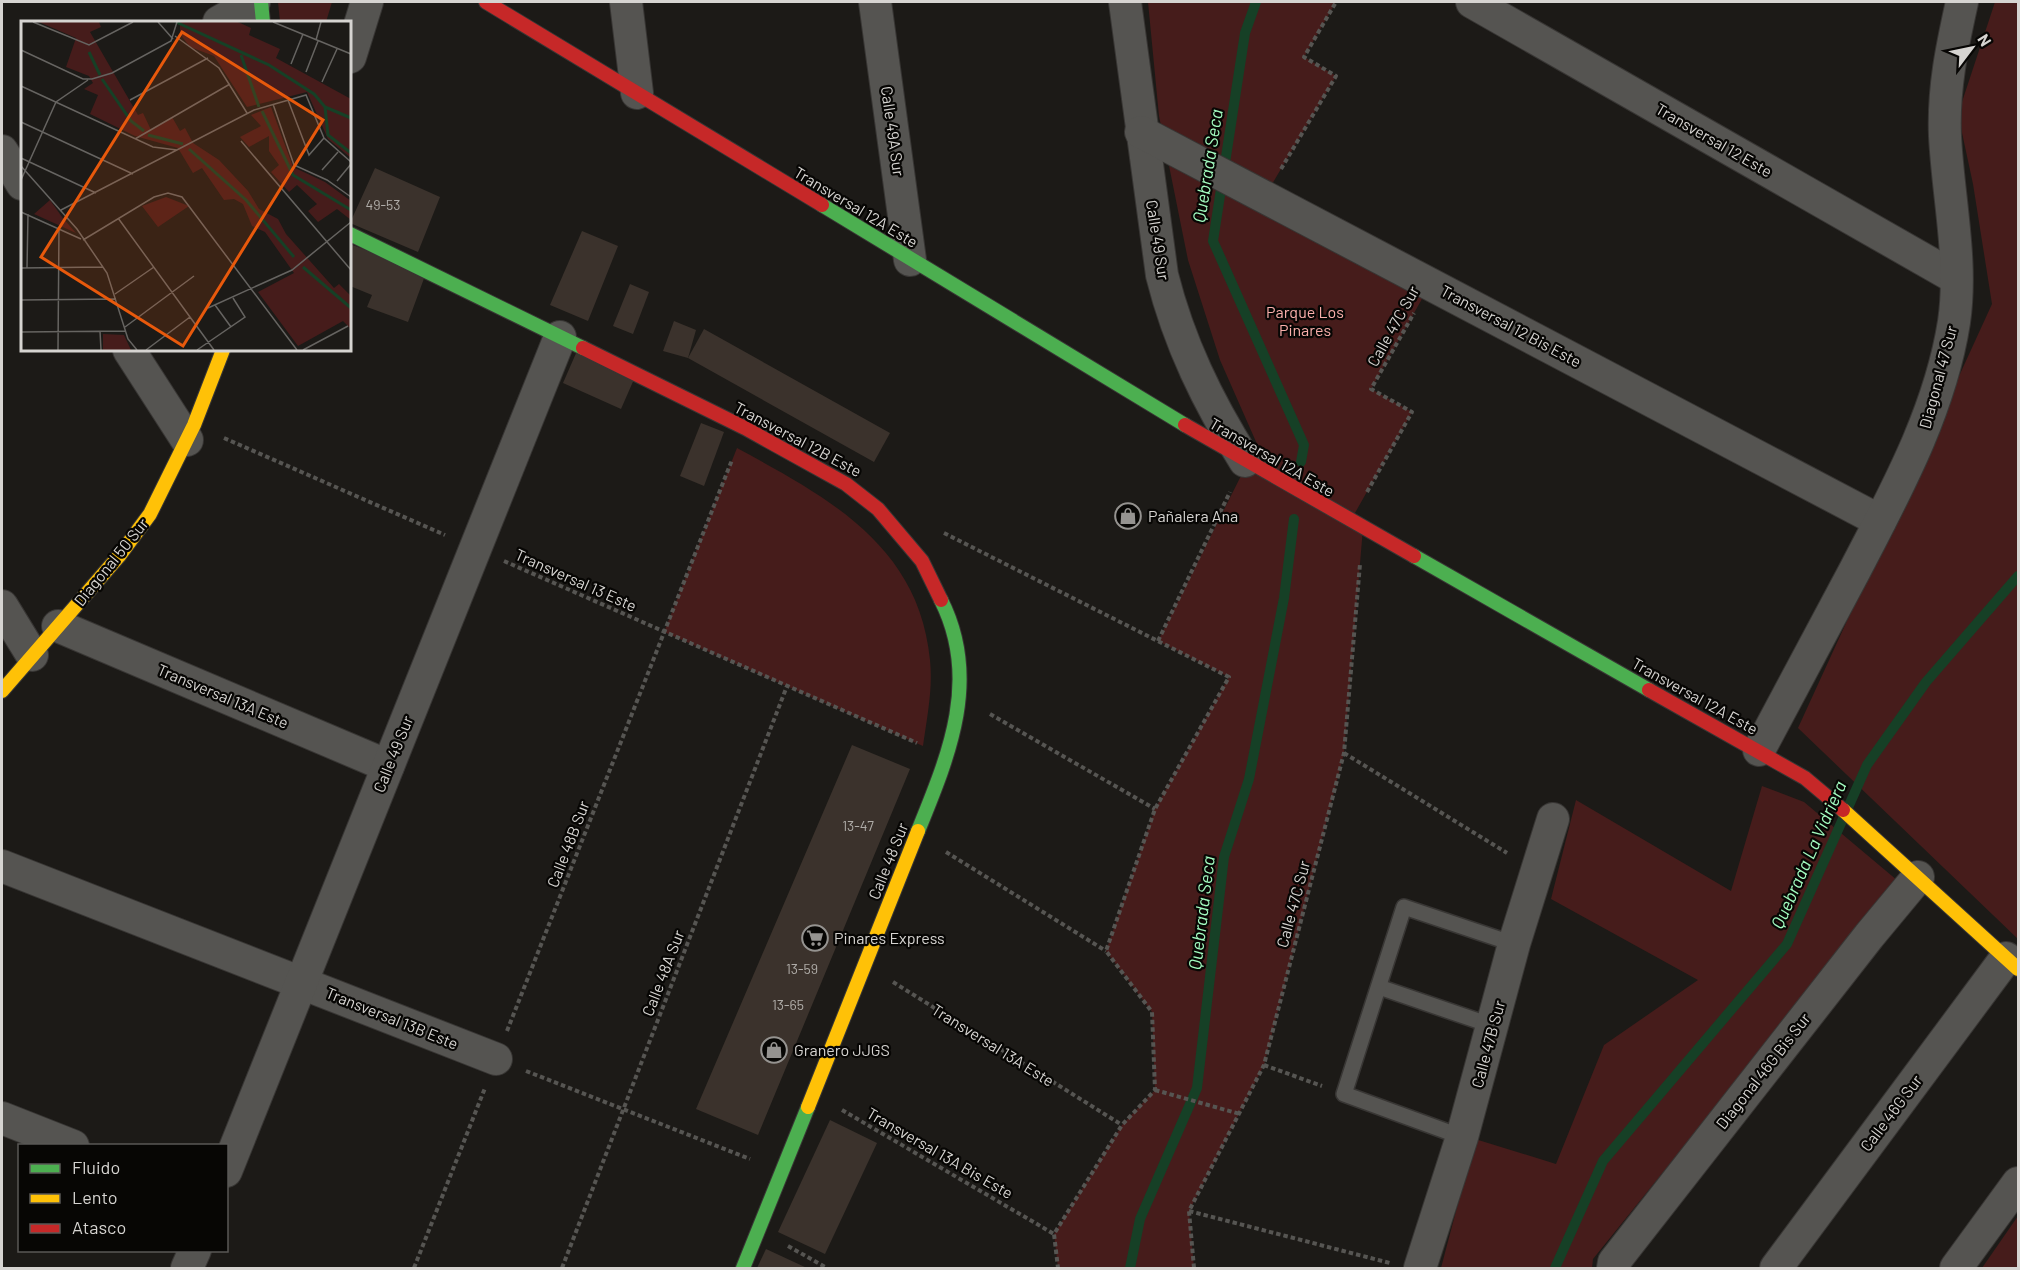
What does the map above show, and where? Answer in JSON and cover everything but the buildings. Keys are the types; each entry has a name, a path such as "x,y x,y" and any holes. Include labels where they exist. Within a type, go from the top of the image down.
{"street":[{"path":"221,21 254,2"},
{"path":"261,2 263,21"},
{"path":"351,54 368,2"},
{"name":"Transversal 12A Este","path":"486,2 1245,461 1759,750 1820,790 1866,829 2012,964"},
{"path":"626,2 637,93"},
{"name":"Calle 49A Sur","path":"875,2 910,260"},
{"name":"Calle 49 Sur","path":"1125,2 1162,275 1173,319 1207,397 1245,461"},
{"name":"Transversal 12 Este","path":"1472,2 1956,278"},
{"name":"Diagonal 47 Sur","path":"1759,750 1880,521 1923,434 1938,388 1954,322 1956,278 1945,135 1946,75 1962,2"},
{"name":"Transversal 12 Bis Este","path":"1141,132 1880,521"},
{"path":"7,151 21,182"},
{"name":"Transversal 12B Este","path":"351,234 745,428 846,484"},
{"name":"Calle 49 Sur","path":"228,1166 560,337"},
{"path":"130,351 191,432"},
{"name":"Diagonal 50 Sur","path":"2,691 135,537 164,490 191,432 223,351"},
{"name":"Calle 48 Sur","path":"743,1269 948,757 961,697 955,638 936,585 903,535 878,509 846,484"},
{"path":"2,606 32,655"},
{"name":"Transversal 13A Este","path":"58,626 388,766"},
{"name":"Calle 47B Sur","path":"1410,1267 1462,1137 1514,944 1552,819"},
{"name":"Transversal 13B Este","path":"2,866 496,1059"},
{"name":"Diagonal 46G Bis Sur","path":"1613,1269 1614,1262 1869,936 1918,877"},
{"name":"Calle 46G Sur","path":"1776,1269 2012,964"},
{"path":"2,1118 68,1144"},
{"path":"1956,1269 2019,1184"},
{"path":"188,1269 195,1252"}],"lane":[{"path":"1462,1137 1344,1094 1404,907 1514,944"},
{"path":"1379,987 1493,1026"}],"path":[{"path":"1252,189 1336,76 1304,57 1336,2"},
{"name":"Calle 47C Sur","path":"1189,1211 1264,1065 1344,753 1357,524 1412,412 1371,389 1431,283"},
{"name":"Calle 48B Sur","path":"414,1269 745,428"},
{"name":"Transversal 13 Este","path":"191,432 475,548 948,757"},
{"path":"1158,641 1245,461"},
{"path":"940,531 1229,677 1155,809 1106,951"},
{"name":"Calle 48A Sur","path":"561,1269 787,686"},
{"path":"961,697 1155,809"},
{"path":"1344,753 1536,871"},
{"path":"917,834 1106,951 1152,1012 1155,1090 1122,1125 1054,1234 1058,1269"},
{"name":"Transversal 13A Este","path":"865,964 1122,1125"},
{"path":"496,1059 782,1172"},
{"path":"1264,1065 1344,1094"},
{"path":"1155,1090 1240,1114"},
{"name":"Transversal 13A Bis Este","path":"813,1093 1054,1234"},
{"path":"1194,1269 1189,1211 1410,1267"},
{"path":"759,1228 827,1269"}],"green space":[{"path":"278,2 332,2 326,21 280,21"},
{"name":"Parque Los Pinares","path":"1148,2 1336,2 1304,57 1336,76 1265,196 1431,283 1371,389 1412,412 1351,520 1363,528 1344,753 1264,1065 1189,1211 1194,1268 1058,1268 1054,1234 1122,1125 1155,1090 1152,1012 1106,951 1155,809 1229,677 1158,641 1257,444 1220,360 1188,260 1159,116"},
{"path":"1995,2 2018,2 2018,939 1798,728 1992,304 1973,184 1958,114"},
{"path":"737,448 771,466 835,506 863,529 888,555 908,585 922,620 930,660 930,692 923,746 664,632"},
{"path":"1762,786 1804,802 1898,881 1593,1259 1592,1268 1441,1268 1475,1139 1556,1164 1604,1045 1698,980 1551,899 1576,800 1731,891"},
{"path":"2018,1216 2018,1268 1982,1268"}],"waterway":[{"name":"Quebrada Seca","path":"1256,2 1245,33 1213,241 1304,445 1301,462"},
{"name":"Quebrada Seca","path":"1130,1268 1140,1219 1197,1088 1224,857 1249,779 1284,598 1294,519"},
{"name":"Quebrada La Vidriera","path":"1555,1268 1603,1161 1787,944 1867,765 1926,682 2018,576"}],"traffic: fast":[{"path":"261,2 263,21"},
{"path":"822,205 1185,425"},
{"path":"351,234 583,348"},
{"path":"1414,556 1649,690"},
{"path":"918,831 949,745 956,717 959,688 959,659 953,629 941,600"},
{"path":"743,1268 808,1107"}],"traffic: slow":[{"path":"2,691 119,556 150,514 194,425 223,351"},
{"path":"1843,810 2018,969"},
{"path":"808,1107 918,831"}],"traffic: jam":[{"path":"486,2 822,205"},
{"path":"583,348 745,428 846,484 878,509 922,561 941,600"},
{"path":"1185,425 1414,556"},
{"path":"1649,690 1805,778 1843,810"}],"place":[{"name":"Pañalera Ana","path":"1128,516"},
{"name":"Pinares Express","path":"815,938"},
{"name":"Granero JJGS","path":"774,1050"}]}
